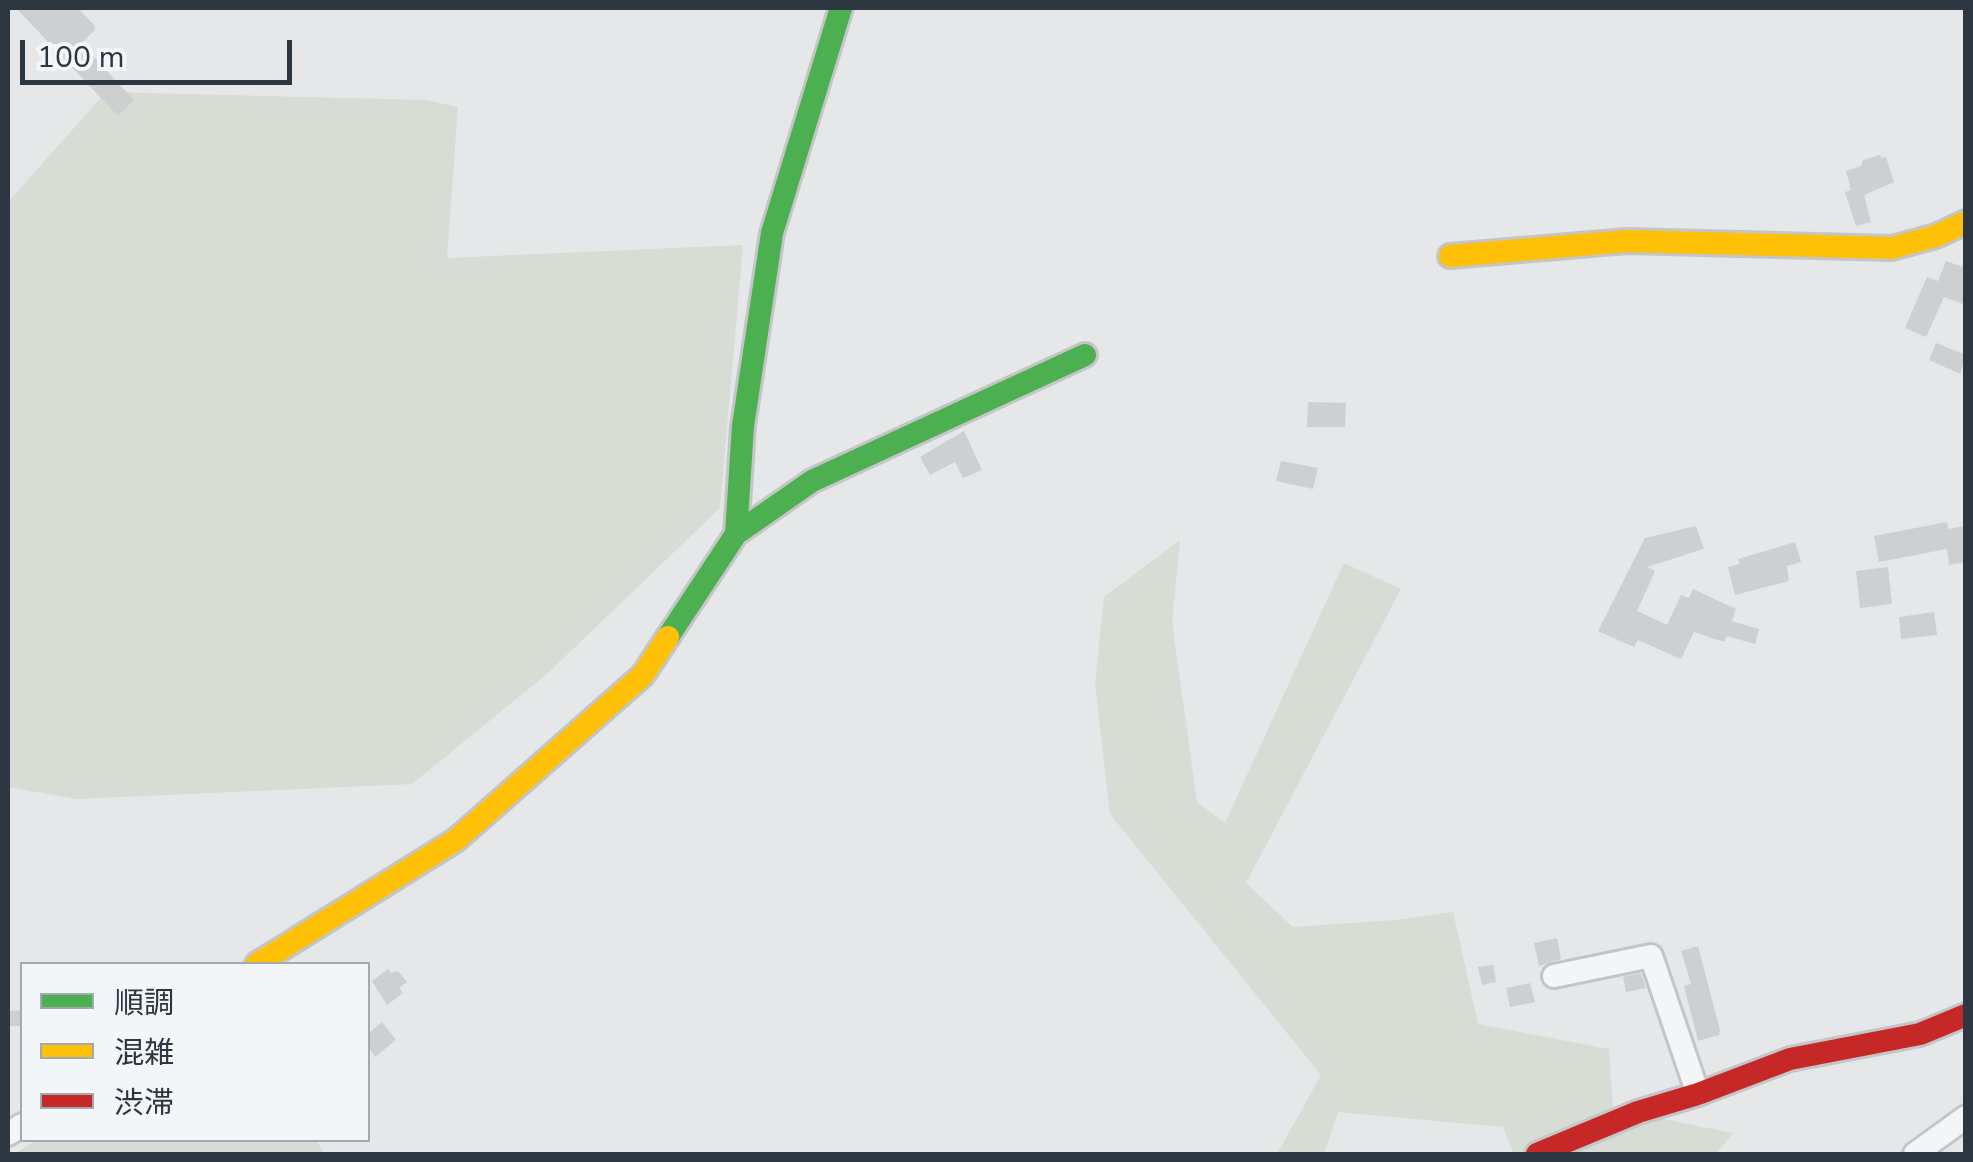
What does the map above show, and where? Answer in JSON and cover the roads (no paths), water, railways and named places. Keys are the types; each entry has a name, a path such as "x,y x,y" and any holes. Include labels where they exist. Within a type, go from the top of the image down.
{"street":[{"path":"736,534 743,426 772,233 842,8"},
{"path":"1450,256 1627,241 1892,248 1936,236 1966,222"},
{"path":"260,962 456,840 643,676 736,534 812,481 1085,356"},
{"path":"1554,976 1652,956 1698,1094"},
{"path":"1537,1154 1638,1112 1790,1059 1920,1034 1966,1015"},
{"path":"1915,1154 1966,1117"}]}
